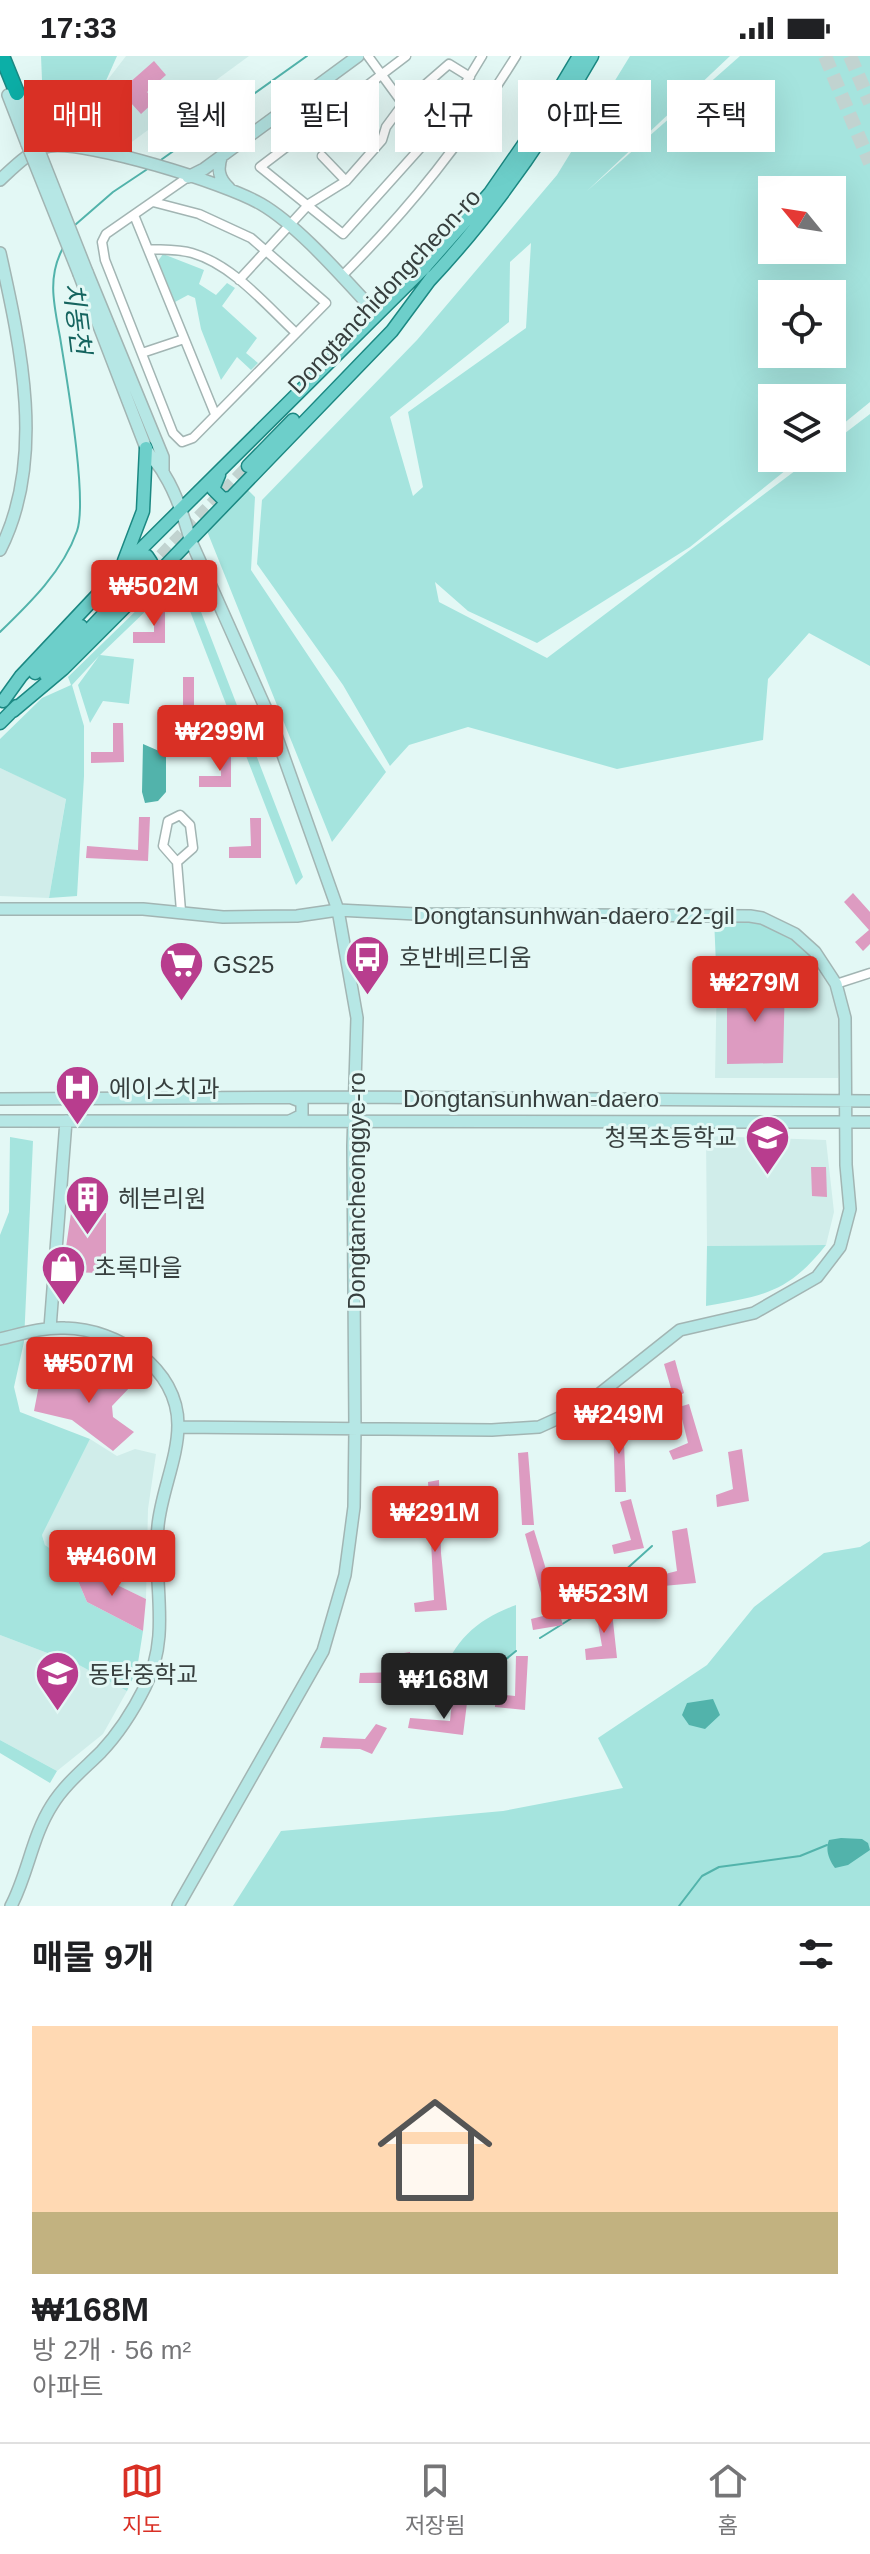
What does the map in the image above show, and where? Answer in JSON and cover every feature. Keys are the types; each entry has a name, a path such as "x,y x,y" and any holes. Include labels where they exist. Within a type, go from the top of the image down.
{"highway":[{"path":"5,56 12,94"},
{"path":"0,64 12,94"},
{"path":"0,82 12,94"}],"main road":[{"name":"Dongtanchidongcheon-ro","path":"429,271 490,193 542,118 579,56"},
{"name":"Dongtanchidongcheon-ro","path":"245,464 503,196 548,132 592,56"},
{"path":"13,711 118,587 134,556 376,313 429,271"},
{"path":"0,723 63,669 143,589 392,331 429,271"},
{"path":"1,702 60,634 118,587 143,511 146,448"},
{"path":"221,472 213,489 223,499 230,498"},
{"path":"134,556 147,556 151,562 150,576 143,589"}],"street":[{"path":"153,202 219,222 268,250 326,303 193,438 182,442 173,433 105,260 102,242 106,234 184,176 222,155 358,56"},
{"path":"368,56 395,93"},
{"path":"406,56 260,167 343,234 417,152"},
{"path":"468,80 482,56"},
{"path":"342,276 406,211 459,145 516,56"},
{"path":"431,80 449,64 470,77"},
{"path":"12,94 83,273"},
{"path":"379,141 395,116"},
{"path":"0,180 22,161 47,146 104,150 232,192 262,204 289,226 376,313"},
{"path":"239,280 309,204 346,181 371,152"},
{"path":"222,155 218,165 219,176 232,192"},
{"path":"322,156 346,181"},
{"path":"134,215 215,414"},
{"path":"148,249 192,253 239,280 296,333"},
{"path":"0,253 19,364 27,441 11,528 0,550"},
{"name":"Dongtancheonggye-ro","path":"83,273 146,448 152,461 163,471 181,510 190,539 270,718 338,910 357,1018 353,1121 354,1507 345,1575 323,1651 178,1906"},
{"name":"Dongtancheonggye-ro","path":"83,273 163,457 163,471"},
{"path":"142,353 184,339"},
{"path":"177,862 193,848 190,825 180,815 168,821 163,846 177,862 181,911"},
{"name":"Dongtansunhwan-daero 22-gil","path":"0,909 181,911 223,917 297,916 338,910 416,914 671,914 762,918 795,934 815,952 836,984 845,1018 850,1209 840,1247 817,1277 754,1313 680,1330 583,1407 539,1427 492,1430 178,1427"},
{"path":"836,984 870,973"},
{"name":"Dongtansunhwan-daero","path":"0,1099 354,1097 870,1101"},
{"path":"289,1121 302,1115 304,1108 302,1102 292,1098"},
{"path":"401,1098 394,1101 389,1110 394,1120 402,1121"},
{"name":"Dongtansunhwan-daero","path":"0,1121 870,1122"},
{"path":"50,1328 66,1121"},
{"path":"0,1339 68,1327 124,1343 156,1369 173,1395 178,1427 157,1527 161,1634 146,1685 103,1749 51,1806 37,1834 22,1886 11,1906"}],"shaded area":[{"path":"41,56 117,56 106,80 42,80"},
{"path":"126,56 249,56 216,80 148,80 148,130 132,142 132,80 108,80"},
{"path":"630,56 730,56 705,80 667,80 667,115 651,131 651,80 615,80"},
{"path":"740,56 870,56 870,402 846,422 846,384 758,384 758,472 784,472 690,547 537,643 468,611 435,582 439,602 547,658 793,472 846,472 846,432 870,414 870,666 809,633 768,679 763,740 617,769 468,727 409,745 390,766 343,685 257,564 262,500 417,340 557,175 571,152 628,152 587,191 631,152 651,152 651,135 667,120 667,152 775,152 775,80 713,80","holes":["531,243 526,328 408,412 423,487 413,496 390,417 509,322 510,262"]},
{"path":"163,254 204,270 199,284 216,295 227,283 235,288 222,306 257,338 246,353 258,363 251,370 237,357 221,380 201,329 195,298 188,295 175,302 158,261"},
{"path":"245,487 255,497 251,570 386,772 332,842 207,531"},
{"path":"183,565 303,877 296,885 178,580 100,655 134,659 129,704 103,701 90,723 78,685 99,656 72,685 84,726 77,896 49,898 66,799 0,768 0,739 42,698 71,685 68,677"},
{"path":"143,744 166,754 166,792 158,801 145,803 142,792"},
{"path":"0,768 66,798 49,898 0,896"},
{"path":"714,918 748,920 774,928 797,941 822,964 716,965"},
{"path":"717,972 822,972 831,986 839,1021 838,1078 715,1078"},
{"name":"청목초등학교","path":"706,1136 826,1140 834,1212 826,1245 707,1246"},
{"path":"10,1137 33,1141 24,1342 14,1387 20,1412 90,1439 42,1535 45,1545 70,1562 87,1602 143,1631 137,1669 127,1691 79,1665 0,1635 0,1235 9,1212"},
{"path":"826,1245 799,1273 773,1290 706,1306 707,1246"},
{"path":"90,1439 117,1456 135,1449 156,1454 148,1509 146,1599 70,1562 45,1545 42,1535"},
{"path":"870,1541 870,1906 233,1906 281,1831 503,1811 623,1788 598,1738 707,1665 754,1607 824,1553 860,1547"},
{"path":"516,1605 516,1651 478,1682 464,1684 458,1669 441,1678 453,1652 470,1632 490,1617"},
{"name":"동탄중학교","path":"0,1635 79,1665 127,1691 103,1734 57,1771 0,1740"},
{"path":"713,1699 720,1715 705,1729 689,1725 682,1715 687,1703"},
{"path":"0,1740 57,1771 50,1783 0,1753"},
{"path":"862,1839 868,1843 870,1850 848,1865 835,1868 828,1855 828,1844 829,1840"}],"building":[{"path":"154,61 166,75 160,80 148,80 148,108 141,114 132,104 132,80"},
{"path":"154,604 165,604 165,643 133,643 133,632 154,632"},
{"path":"183,677 194,677 194,716 162,717 161,706 183,705"},
{"path":"113,723 123,723 124,762 91,763 91,752 113,752"},
{"path":"220,748 231,748 231,787 199,787 199,776 221,776"},
{"path":"139,817 150,817 148,861 86,858 87,846 138,850"},
{"path":"250,818 261,818 261,858 229,858 229,847 251,846"},
{"path":"853,893 870,912 870,944 863,951 855,942 869,930 844,902"},
{"path":"727,976 745,976 744,1007 767,1007 767,997 759,994 759,981 785,981 783,1063 727,1064"},
{"path":"811,1167 826,1167 827,1197 812,1196"},
{"name":"헤븐리원","path":"71,1213 106,1213 106,1266 99,1273 70,1272 64,1261"},
{"path":"675,1360 684,1393 674,1399 664,1364"},
{"path":"109,1362 133,1384 112,1406 113,1417 134,1432 113,1451 72,1420 34,1411 40,1380 77,1389 90,1385"},
{"path":"689,1404 703,1451 673,1460 669,1451 688,1443 679,1407"},
{"path":"613,1418 623,1418 626,1492 615,1492"},
{"path":"742,1449 749,1501 717,1507 716,1495 733,1489 728,1452"},
{"path":"528,1452 534,1525 522,1525 518,1453"},
{"path":"439,1480 441,1553 447,1610 415,1612 414,1603 434,1600 428,1482"},
{"path":"631,1499 644,1548 614,1554 612,1545 631,1540 620,1502"},
{"path":"687,1528 696,1583 663,1586 661,1575 677,1571 672,1531"},
{"path":"534,1530 563,1625 533,1630 531,1619 547,1615 525,1534"},
{"path":"70,1562 146,1599 143,1631 87,1602"},
{"path":"611,1603 617,1658 586,1660 585,1649 602,1646 595,1607"},
{"path":"410,1652 413,1683 359,1683 360,1673 400,1672 398,1654"},
{"path":"516,1656 528,1656 525,1710 495,1707 495,1694 515,1696"},
{"path":"452,1701 467,1703 463,1735 408,1728 410,1718 450,1721"},
{"path":"376,1724 387,1728 372,1754 360,1749 320,1748 323,1737 365,1739"}],"waterway":[{"name":"치동천","path":"158,162 307,56"},
{"name":"치동천","path":"75,225 113,192 149,168"},
{"name":"치동천","path":"0,632 34,598 63,560 77,531 80,515 75,436 53,291 55,270 63,248"},
{"path":"621,1574 652,1546"},
{"path":"540,1638 572,1618"},
{"path":"464,1684 478,1682 516,1651"},
{"path":"679,1906 702,1876 719,1867 800,1856 827,1845"}],"tunnel":[{"path":"825,56 870,163"},
{"path":"850,56 870,103"},
{"path":"123,594 248,466"}],"place":[{"name":"호반베르디움","path":"368,996"},
{"name":"GS25","path":"182,1003"},
{"name":"에이스치과","path":"78,1127"},
{"name":"청목초등학교","path":"768,1176"},
{"name":"헤븐리원","path":"87,1237"},
{"name":"초록마을","path":"63,1306"},
{"name":"동탄중학교","path":"57,1713"}]}
